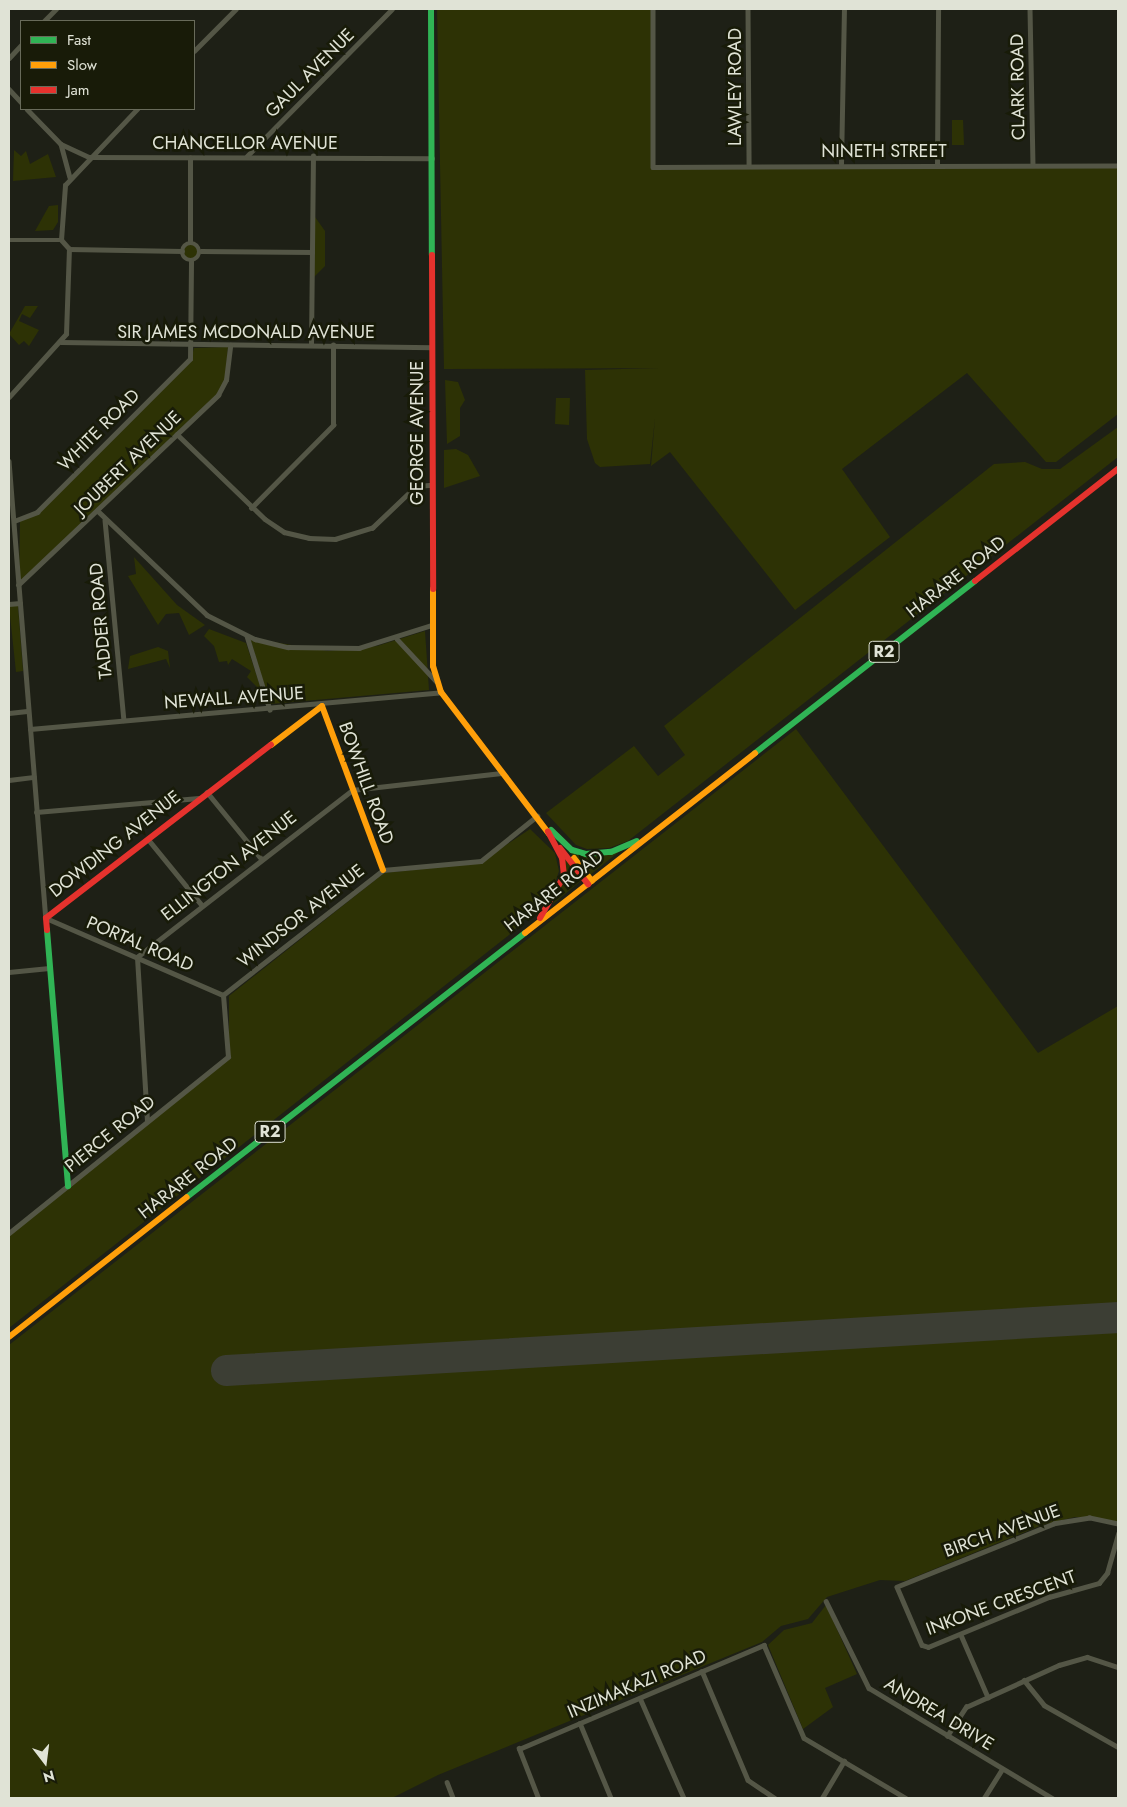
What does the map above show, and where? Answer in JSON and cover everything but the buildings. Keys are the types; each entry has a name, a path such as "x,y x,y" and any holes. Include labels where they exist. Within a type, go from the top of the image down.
{"main road":[{"name":"GEORGE AVENUE","path":"431,9 432,625 436,681 441,692 501,773 590,882"},
{"name":"HARARE ROAD","path":"9,1337 1118,469"},
{"name":"BOWHILL ROAD","path":"322,706 382,870"},
{"name":"DOWDING AVENUE","path":"68,1186 46,918 206,791 322,706"},
{"path":"549,831 572,850 598,855 650,835"},
{"path":"532,928 558,893 564,876 562,858 549,831"}],"street":[{"path":"45,20 56,9"},
{"path":"195,50 236,9"},
{"name":"GAUL AVENUE","path":"247,156 392,9"},
{"name":"NINETH STREET","path":"653,9 652,164 1118,165"},
{"name":"LAWLEY ROAD","path":"748,9 749,165"},
{"path":"841,164 844,9"},
{"path":"937,165 938,9"},
{"name":"CLARK ROAD","path":"1030,9 1033,165"},
{"path":"9,58 20,46"},
{"path":"9,89 20,101"},
{"path":"29,110 61,144 69,179 61,240"},
{"path":"69,179 136,110"},
{"name":"CHANCELLOR AVENUE","path":"61,144 89,157 313,156 432,158"},
{"path":"311,345 313,156"},
{"path":"182,251 190,242 190,158"},
{"path":"9,240 61,240 69,249 66,334 61,342 9,397"},
{"path":"190,242 201,251 312,252"},
{"path":"69,249 182,251 191,261 193,347"},
{"path":"191,261 201,251"},
{"name":"SIR JAMES MCDONALD AVENUE","path":"61,342 193,347 333,345 432,347"},
{"name":"JOUBERT AVENUE","path":"18,585 99,512 224,386 230,345"},
{"path":"251,508 333,425 333,345"},
{"name":"WHITE ROAD","path":"14,521 37,512 190,359 193,347"},
{"path":"177,434 251,508 294,535 335,539 372,528 416,486 432,485"},
{"path":"9,461 27,712 46,918"},
{"path":"99,512 105,520 206,615 247,636 288,647 330,650 397,639 432,625"},
{"name":"TADDER ROAD","path":"105,520 124,720"},
{"path":"9,604 20,603"},
{"path":"247,636 270,710"},
{"path":"397,639 436,681"},
{"name":"NEWALL AVENUE","path":"30,729 124,720 322,706 441,692"},
{"path":"9,713 27,712"},
{"name":"ELLINGTON AVENUE","path":"137,958 201,904 352,790 501,773"},
{"path":"9,780 34,777"},
{"path":"206,791 260,858"},
{"path":"36,812 198,798"},
{"name":"WINDSOR AVENUE","path":"223,995 382,870 481,861 539,819"},
{"path":"147,838 201,904"},
{"name":"PORTAL ROAD","path":"46,918 223,995"},
{"path":"137,958 147,1121"},
{"path":"9,972 49,968"},
{"name":"PIERCE ROAD","path":"9,1233 228,1057 223,995"},
{"name":"BIRCH AVENUE","path":"897,1586 1054,1524 1090,1518 1118,1524"},
{"name":"INKONE CRESCENT","path":"897,1586 924,1646 961,1635 1055,1595 1099,1583 1107,1573 1118,1534"},
{"name":"ANDREA DRIVE","path":"826,1601 866,1685 947,1736 1052,1798"},
{"path":"961,1635 988,1697"},
{"name":"INZIMAKAZI ROAD","path":"538,1798 518,1753 521,1748 764,1644 803,1737 844,1761"},
{"path":"947,1736 962,1709 1024,1680 1079,1658 1093,1658 1118,1667"},
{"path":"702,1671 748,1780 775,1798"},
{"path":"1024,1680 1044,1705 1118,1747"},
{"path":"640,1698 684,1798"},
{"path":"580,1723 610,1798"},
{"path":"822,1798 844,1761 902,1797"},
{"path":"984,1798 1002,1769"},
{"path":"447,1782 453,1798"}],"green space":[{"path":"437,9 652,9 651,168 1118,167 1118,414 1056,462 1046,462 967,373 842,469 890,537 795,610 670,452 651,466 655,418 650,464 600,467 595,463 587,439 585,370 660,368 444,369"},
{"path":"952,120 963,120 964,145 952,145"},
{"path":"14,150 21,156 26,151 30,164 48,154 56,177 13,181"},
{"path":"58,205 58,222 53,230 35,231 49,206"},
{"path":"315,217 325,231 325,266 314,277"},
{"path":"187,243 195,243 200,248 198,259 187,261 182,256 182,248"},
{"path":"25,306 38,306 30,318 22,314 19,321 39,330 29,346 24,341 19,345 9,334"},
{"path":"228,347 225,380 217,394 19,582 20,521 37,514 191,360 194,348"},
{"path":"445,380 458,382 465,400 460,408 460,436 447,444"},
{"path":"556,398 570,398 569,425 555,424"},
{"path":"1118,427 1118,457 628,841 609,848 587,849 576,845 546,813 634,746 658,776 685,755 664,726 994,464 1025,462 1042,469 1060,469"},
{"path":"456,449 468,455 480,476 444,488 444,450"},
{"path":"134,557 177,605 205,625 189,635 179,613 166,614 158,625 128,576 136,574"},
{"path":"9,606 18,606 23,671 16,672"},
{"path":"209,629 246,643 262,692 247,677 251,671 232,659 228,665 227,661 219,662 214,646 204,636"},
{"path":"425,631 429,690 270,704 250,638 328,651 377,646"},
{"path":"158,647 168,651 170,668 166,659 128,669 130,656"},
{"path":"796,729 1038,1053 1118,1006 1118,1522 1075,1517 1042,1525 905,1581 880,1580 827,1597 808,1619 781,1626 762,1642 438,1775 392,1798 9,1798 9,1345"},
{"path":"530,829 555,853 559,871 552,892 509,935 9,1328 9,1234 229,1059 229,996 384,873 479,863"},
{"path":"620,851 590,875 570,852"},
{"path":"564,858 582,880 553,904"},
{"path":"826,1605 857,1674 825,1688 833,1707 803,1729 768,1645 784,1630 812,1623"}],"runway":[{"path":"226,1370 1118,1317"}],"traffic: fast":[{"path":"431,9 432,255"},
{"path":"755,753 975,581"},
{"path":"551,830 572,850 586,854 611,852 637,841"},
{"path":"47,930 68,1186"},
{"path":"187,1197 525,933"}],"traffic: slow":[{"path":"433,589 433,666 441,692 549,834"},
{"path":"271,745 322,706 383,870"},
{"path":"525,933 755,753"},
{"path":"574,858 592,881"},
{"path":"9,1337 187,1197"}],"traffic: jam":[{"path":"432,255 433,589"},
{"path":"975,581 1118,469"},
{"path":"47,930 46,918 271,745"},
{"path":"540,918 564,876 562,858 548,832"},
{"path":"560,848 588,884"}]}
